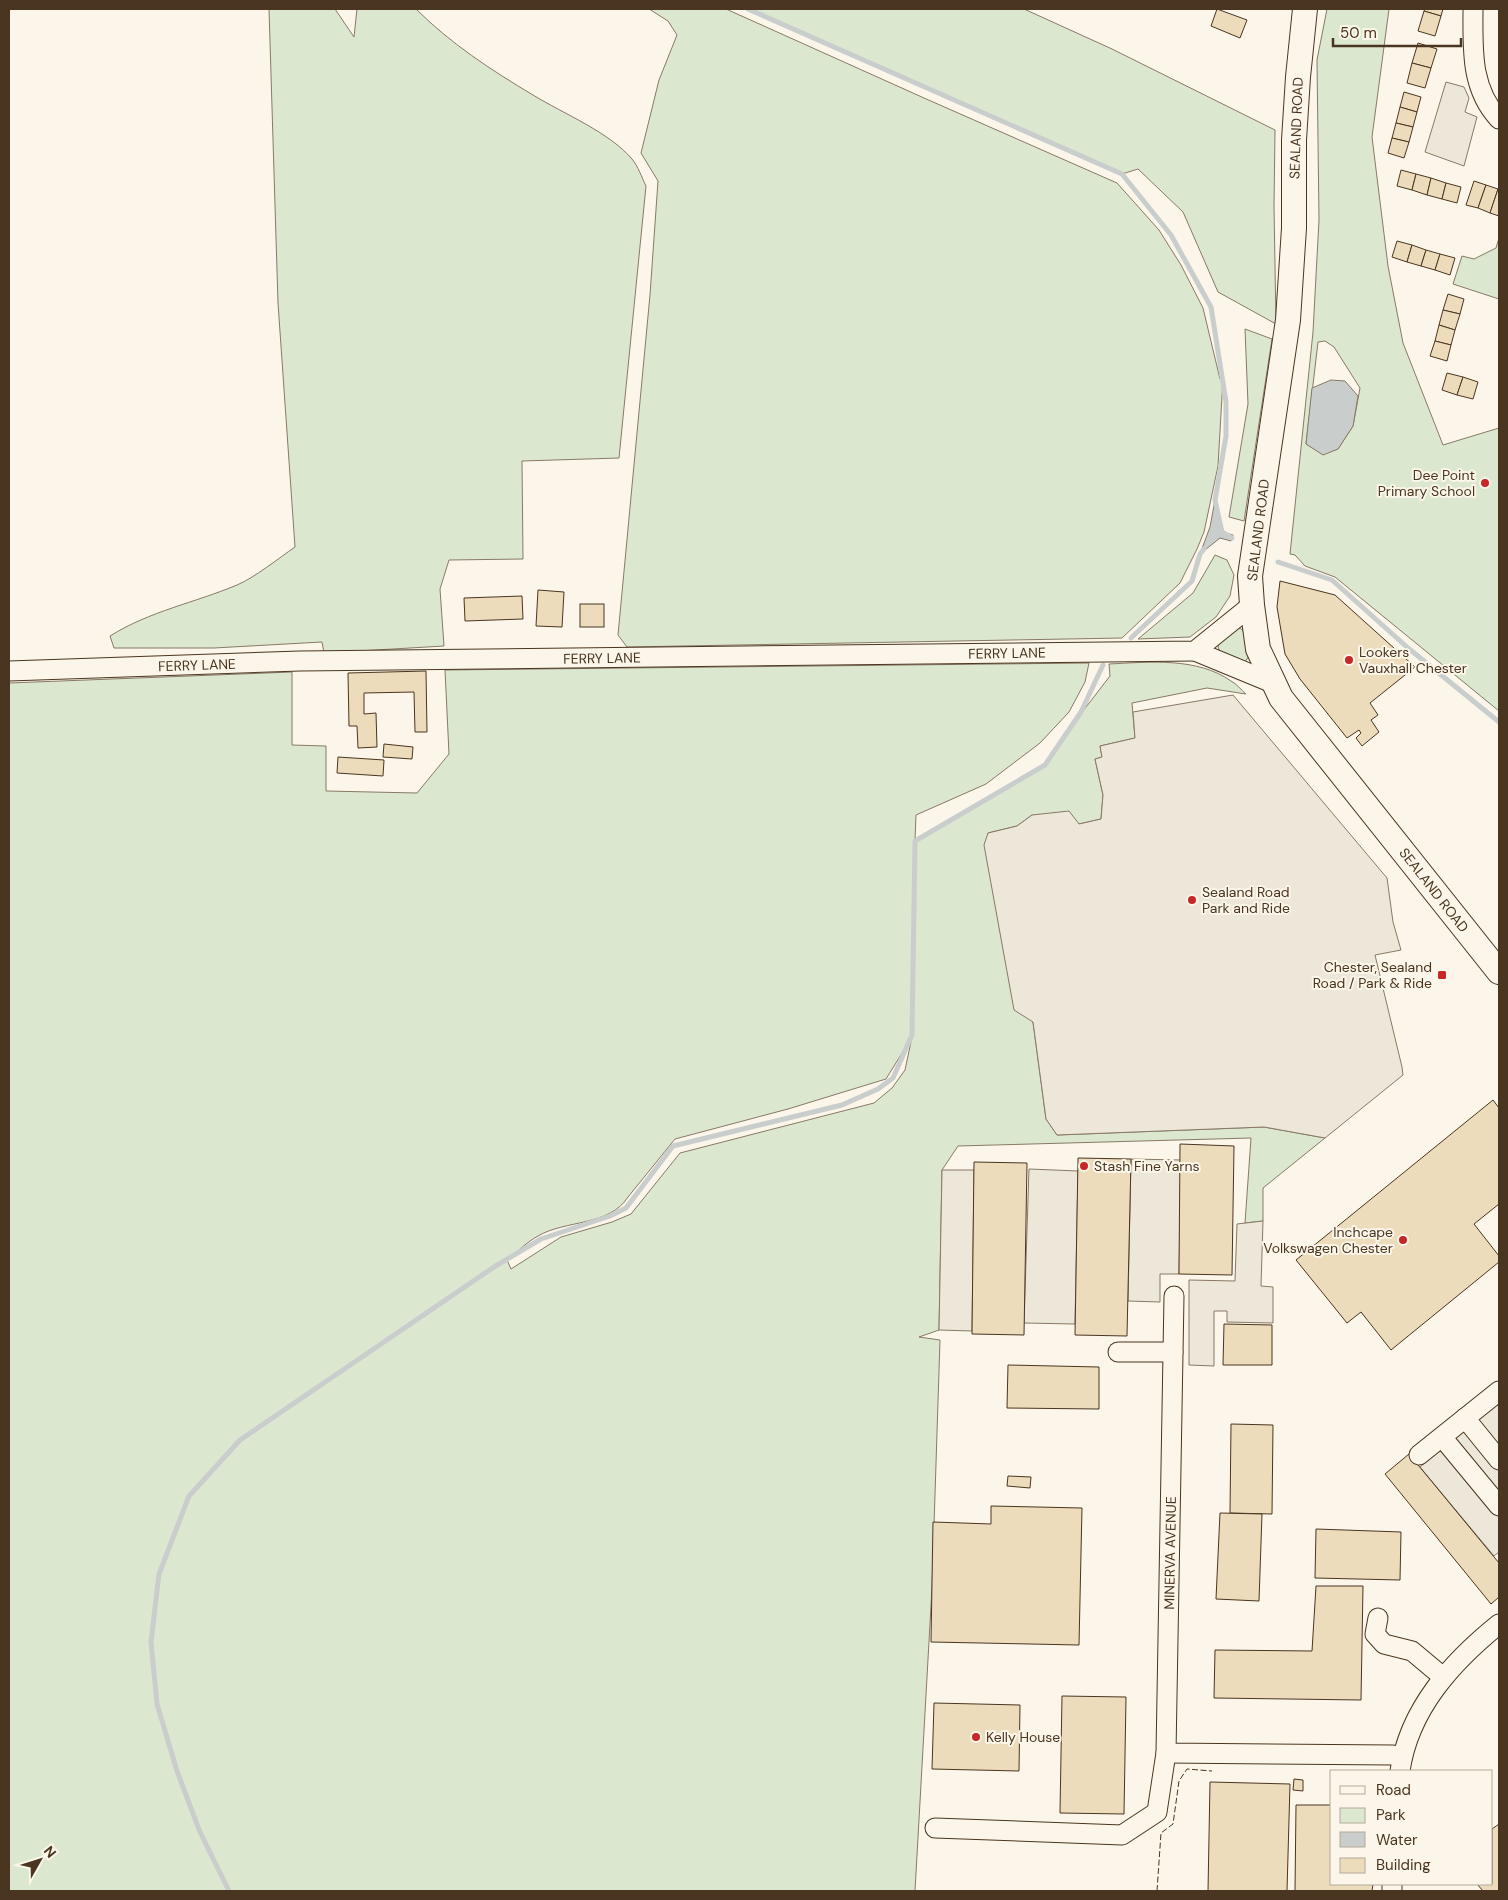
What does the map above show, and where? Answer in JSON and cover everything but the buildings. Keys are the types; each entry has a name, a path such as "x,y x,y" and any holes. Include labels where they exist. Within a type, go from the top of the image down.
{"main road":[{"name":"SEALAND ROAD","path":"1305,9 1294,140 1294,228 1288,320 1250,576 1258,649 1281,698 1499,972"}],"street":[{"path":"1473,9 1474,70 1486,103 1499,119"},
{"path":"1195,651 1252,605"},
{"name":"FERRY LANE","path":"9,671 300,661 1195,651 1275,684"},
{"name":"MINERVA AVENUE","path":"935,1828 1122,1835 1157,1812 1166,1753 1174,1296"},
{"path":"1118,1352 1173,1352"},
{"path":"1419,1456 1499,1390"},
{"path":"1465,1418 1499,1460"},
{"path":"1442,1437 1499,1506"},
{"path":"1378,1618 1376,1634 1384,1644 1412,1651 1443,1677"},
{"path":"1166,1753 1393,1755 1401,1764 1420,1712 1443,1677 1471,1647 1499,1624"}],"green space":[{"path":"269,9 335,9 354,37 357,9 416,9 457,45 486,66 611,140 632,159 646,186 619,458 522,461 523,559 449,560 440,589 444,646 324,653 322,642 214,648 114,648 110,636 141,620 244,582 295,547 278,303"},
{"path":"649,9 726,9 1117,183 1159,230 1181,265 1203,308 1220,379 1223,379 1218,466 1204,532 1180,583 1122,638 627,647 618,635 650,295 658,181 641,153 659,80 677,35 668,21"},
{"path":"748,9 1024,9 1112,49 1275,130 1276,324 1218,292 1183,212 1138,169 1122,174"},
{"path":"1327,9 1389,9 1372,137 1388,266 1403,343 1443,445 1499,428 1499,711 1335,577 1305,566 1295,555 1290,554 1313,332 1319,220 1317,60","holes":["1325,341 1334,347 1360,388 1353,426 1338,449 1323,454 1306,444 1318,342"]},
{"path":"1499,238 1499,299 1453,284 1462,256 1474,259 1496,248"},
{"path":"1245,329 1272,339 1244,521 1229,517 1248,404"},
{"path":"1215,555 1227,560 1234,575 1230,596 1216,617 1190,637 1138,639 1193,593"},
{"path":"1235,626 1243,630 1249,656 1244,663 1220,653 1217,643"},
{"path":"1156,662 1203,668 1218,673 1233,682 1246,694 1207,688 1132,703 1135,738 1100,746 1102,757 1095,759 1103,795 1101,819 1079,824 1032,815 1017,826 988,833 1033,1022 1046,1119 1057,1135 1264,1127 1325,1138 1263,1188 1263,1221 1245,1223 1251,1138 958,1146 942,1170 939,1330 919,1337 940,1340 932,1588 915,1891 9,1891 9,683 292,672 292,745 326,746 326,791 417,793 449,754 445,670 1089,663 1085,682 1069,712 1040,743 986,784 916,815 915,840 1045,765 1076,720 1110,676 1109,664","holes":["912,1037 905,1070 892,1088 874,1103 680,1153 631,1214 612,1222 561,1237 511,1269 507,1260 538,1236 561,1227 599,1218 620,1206 675,1139 788,1109 886,1079"]}],"shaded area":[{"path":"1446,82 1464,87 1469,98 1465,112 1477,117 1464,166 1425,152"},
{"name":"Sealand Road Park and Ride","path":"1233,695 1387,878 1393,922 1401,950 1375,955 1403,1075 1325,1138 1264,1127 1057,1135 1046,1119 1033,1022 1014,1010 984,845 988,833 1017,826 1032,815 1069,811 1079,824 1101,819 1103,795 1095,759 1102,757 1100,746 1135,738 1133,712"},
{"path":"1131,1159 1181,1160 1179,1274 1160,1274 1160,1302 1128,1301"},
{"path":"1029,1169 1078,1171 1075,1324 1024,1323"},
{"path":"942,1170 974,1170 972,1331 939,1330"},
{"path":"1263,1221 1261,1286 1273,1287 1273,1323 1227,1322 1227,1311 1214,1311 1214,1366 1189,1365 1189,1280 1235,1281 1237,1224"},
{"path":"1496,1404 1499,1407 1499,1552 1494,1556 1420,1467"}],"water":[{"path":"1331,380 1345,381 1358,396 1353,426 1338,449 1323,455 1306,444 1312,388"},
{"path":"1215,500 1222,532 1233,535 1231,541 1220,538 1200,554 1210,527"}],"waterway":[{"path":"748,9 1122,174 1171,235 1211,307 1226,402 1226,436 1215,500 1222,532 1232,538"},
{"path":"1131,638 1192,581 1200,554 1204,549"},
{"path":"1278,562 1332,580 1408,648 1499,722"},
{"path":"229,1891 200,1832 177,1771 157,1704 151,1642 159,1574 189,1496 240,1440 494,1267 541,1239 610,1216 626,1208 673,1146 842,1105 878,1089 893,1078 912,1035 915,841 1045,765 1081,712 1103,665"}],"fence":[{"path":"1157,1891 1161,1833 1173,1824 1179,1781 1187,1769 1212,1771"}],"place":[{"name":"Dee Point Primary School","path":"1485,483"},
{"name":"Lookers Vauxhall Chester","path":"1349,660"},
{"name":"Sealand Road Park and Ride","path":"1192,900"},
{"name":"Chester, Sealand Road / Park & Ride","path":"1442,975"},
{"name":"Stash Fine Yarns","path":"1084,1166"},
{"name":"Inchcape Volkswagen Chester","path":"1403,1240"},
{"name":"Kelly House","path":"976,1737"}]}
